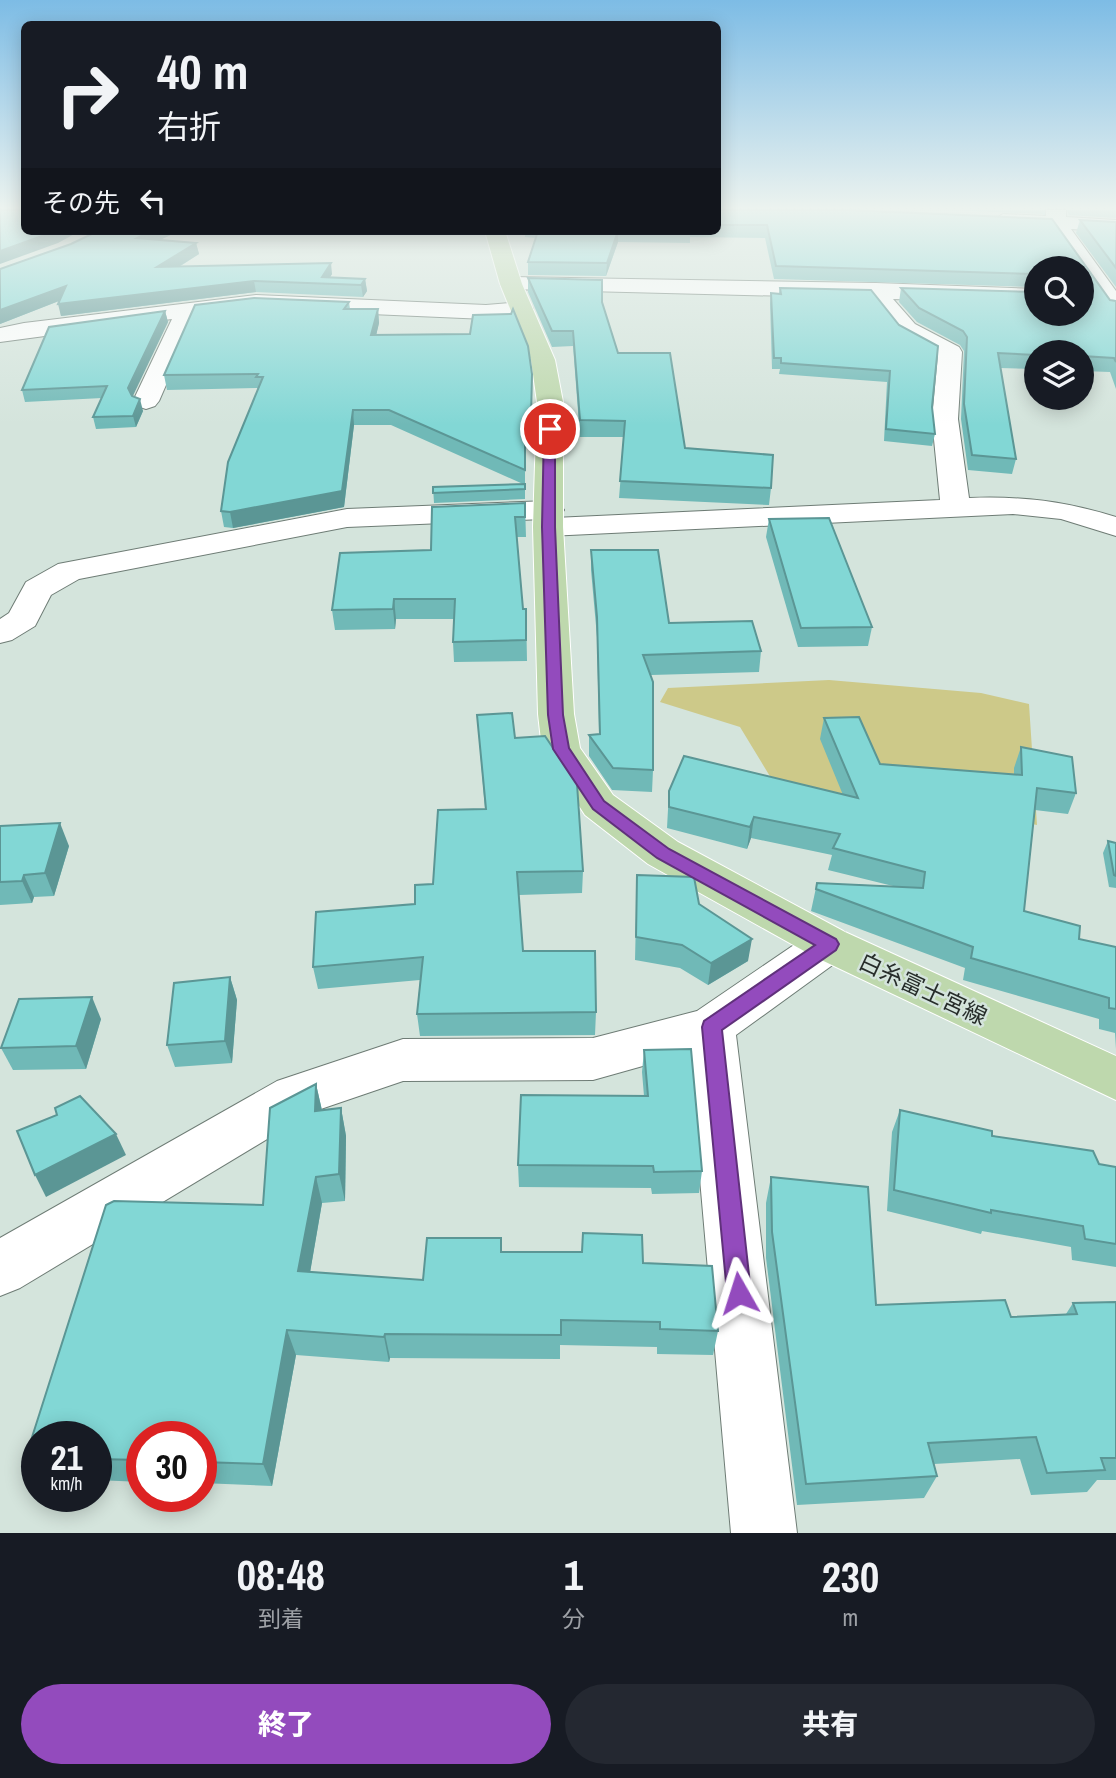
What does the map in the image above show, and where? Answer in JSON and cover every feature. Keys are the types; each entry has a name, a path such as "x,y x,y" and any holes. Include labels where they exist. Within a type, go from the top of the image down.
{"main road":[{"name":"白糸富士宮線","path":"511,282 543,360 550,402 549,519 556,715 561,749 598,805 663,853 830,944 1116,1079"}],"street":[{"path":"0,335 256,302 486,312 516,297 591,282 701,288 1024,296"},
{"path":"1099,282 1113,303"},
{"path":"876,290 900,325 914,336 950,352 945,419 955,508"},
{"path":"1094,299 1113,303"},
{"path":"146,401 187,310"},
{"path":"0,632 23,619 37,589 69,571 347,518 549,519 1013,505 1065,511 1116,527"},
{"path":"0,1269 295,1096 403,1060 593,1059 711,1027 830,944"},
{"path":"711,1027 764,1533"}],"shaded area":[{"path":"829,680 981,693 1029,704 1037,825 877,791 833,805 782,796 740,727 660,702 668,688"}],"building":[{"path":"0,282 249,282 58,304 66,286 0,310"},
{"path":"268,282 363,282 361,285"},
{"path":"530,282 602,282 602,302 618,353 670,353 685,448 773,455 771,488 620,481 625,421 580,420 573,331 552,331"},
{"path":"1094,282 1097,282 1110,300 1116,301 1116,362 1114,358 1094,357 1094,340 1024,340 1024,354 998,353 1016,459 972,455 964,404 967,337 963,331 919,308 901,288 1024,292 1024,326 1094,326"},
{"path":"780,288 871,290 899,325 938,346 932,407 935,434 886,429 890,371 781,363 781,358 774,358 771,293 781,294"},
{"path":"254,298 349,302 344,309 378,309 371,335 470,334 473,315 511,314 513,309 528,346 532,374 531,417 525,417 525,470 389,410 353,410 342,491 230,512 221,511 228,462 263,377 256,377 258,374 164,375 195,305"},
{"path":"165,311 128,388 132,396 140,399 133,416 93,417 107,386 22,390 49,327"},
{"path":"525,484 525,489 433,493 433,487"},
{"path":"525,503 525,517 515,517 523,609 526,609 526,640 453,642 455,599 394,599 393,609 332,610 340,553 431,550 432,507"},
{"path":"829,518 872,627 801,628 769,519"},
{"path":"591,550 658,550 669,623 752,621 761,651 643,655 653,682 653,770 613,768 589,735 600,734 597,617"},
{"path":"512,713 515,738 545,736 577,784 583,871 517,872 523,951 595,951 596,1012 417,1014 423,957 313,967 316,912 415,904 415,885 433,884 438,810 486,809 477,715"},
{"path":"859,717 880,764 1022,775 1021,747 1072,757 1076,793 1037,788 1024,911 1080,926 1079,939 1116,947 1116,1009 1109,1008 1109,998 971,958 973,947 816,889 817,883 923,888 925,872 833,848 840,834 754,817 750,827 669,807 669,791 684,756 858,798 824,718"},
{"path":"60,823 45,873 24,875 22,881 0,882 0,826"},
{"path":"1108,841 1116,843 1116,876 1114,875"},
{"path":"637,875 694,877 699,904 752,939 711,963 682,945 636,937"},
{"path":"230,977 225,1041 167,1045 174,983"},
{"path":"92,997 76,1046 1,1048 19,999"},
{"path":"691,1049 702,1171 654,1172 653,1166 518,1165 521,1095 648,1096 644,1050"},
{"path":"316,1084 315,1111 341,1108 339,1174 316,1177 298,1271 423,1280 427,1238 501,1238 501,1252 582,1252 583,1233 642,1235 643,1263 712,1266 718,1331 660,1329 660,1322 561,1320 561,1335 385,1334 384,1337 287,1330 263,1464 217,1463 217,1421 126,1421 126,1460 112,1459 112,1421 37,1421 106,1205 114,1201 263,1205 270,1108"},
{"path":"80,1096 116,1134 35,1175 17,1131 57,1115 55,1108"},
{"path":"900,1110 992,1131 992,1136 1093,1151 1099,1164 1116,1167 1116,1244 1085,1239 1083,1226 991,1210 991,1213 894,1190"},
{"path":"771,1177 868,1187 876,1305 1005,1300 1011,1317 1077,1314 1073,1303 1116,1302 1116,1458 1101,1458 1105,1470 1047,1473 1036,1437 928,1443 937,1476 806,1484 772,1232"}],"route":[{"path":"550,429 548,527 556,715 561,749 598,805 663,853 830,944 711,1027 739,1293"}]}
